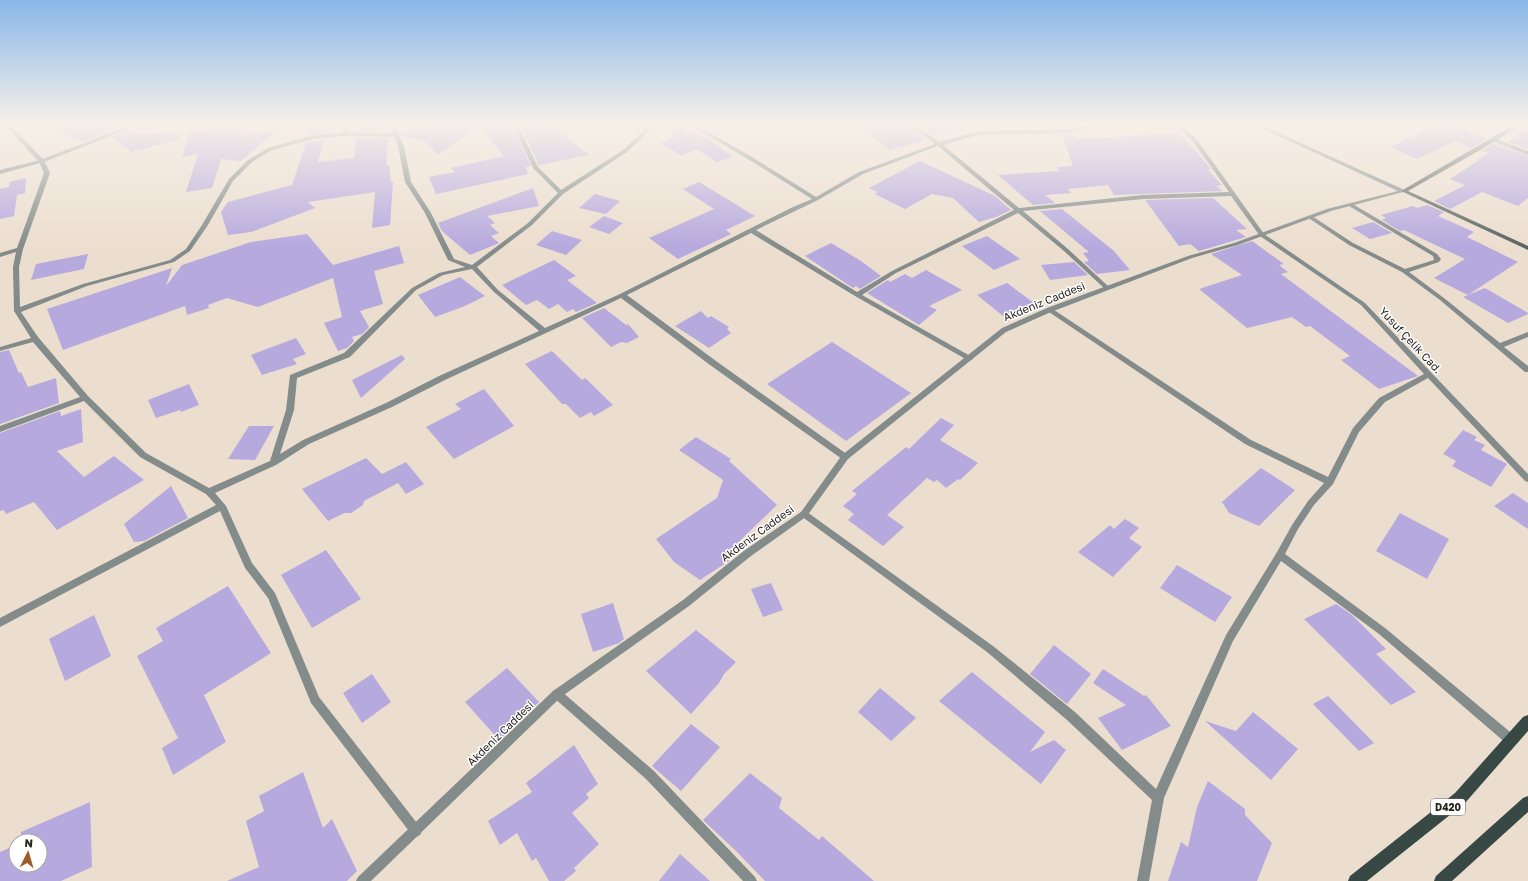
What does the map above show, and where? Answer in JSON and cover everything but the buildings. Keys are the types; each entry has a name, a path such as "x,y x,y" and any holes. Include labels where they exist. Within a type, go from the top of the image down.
{"main road":[{"path":"1404,191 1451,164"},
{"path":"1404,191 1528,248"},
{"name":"D420","path":"1355,881 1460,798 1528,721"},
{"path":"1441,881 1528,803"}],"street":[{"path":"0,172 33,164"},
{"path":"43,164 47,173 20,249 16,267 17,311 35,339 85,398 143,455 209,492 222,506 248,565 272,596 315,700 416,831"},
{"path":"17,311 85,285 172,260 188,250 205,226 231,180 247,164"},
{"path":"405,164 408,182 428,213 451,260 473,267 496,291 544,331"},
{"path":"534,164 536,168 561,193"},
{"path":"273,463 286,425 293,388 293,377 347,355 414,289 441,274 473,267 530,224 561,193 605,164"},
{"path":"760,164 816,199"},
{"path":"209,492 273,463 306,442 389,405 442,378 622,295 816,199 861,173 885,164"},
{"path":"963,164 1066,250 1107,288"},
{"name":"Yusuf Çelik Cad.","path":"1211,164 1262,235 1363,304 1528,480"},
{"path":"1344,164 1404,191"},
{"name":"Akdeniz Caddesi","path":"362,881 416,831 557,694 686,602 748,552 804,514 845,457 1004,330 1049,310 1190,257 1236,244 1310,217 1404,191"},
{"path":"857,295 894,272 1018,210 1143,197 1232,194"},
{"path":"1351,205 1438,258 1437,261 1432,263 1404,271"},
{"path":"1310,217 1351,244 1404,271 1442,299 1528,370"},
{"path":"751,230 857,295 969,359"},
{"path":"0,255 20,249"},
{"path":"622,295 713,363 845,457"},
{"path":"1049,310 1248,442 1330,482"},
{"path":"1499,346 1528,334"},
{"path":"0,349 35,339"},
{"path":"1143,881 1158,798 1230,638 1310,503 1330,482 1356,430 1382,400 1428,375"},
{"path":"0,429 85,398"},
{"path":"0,623 222,506"},
{"path":"804,514 990,649 1071,716 1158,798"},
{"path":"1280,555 1382,631 1511,740"},
{"path":"557,694 650,775 751,881"}]}
